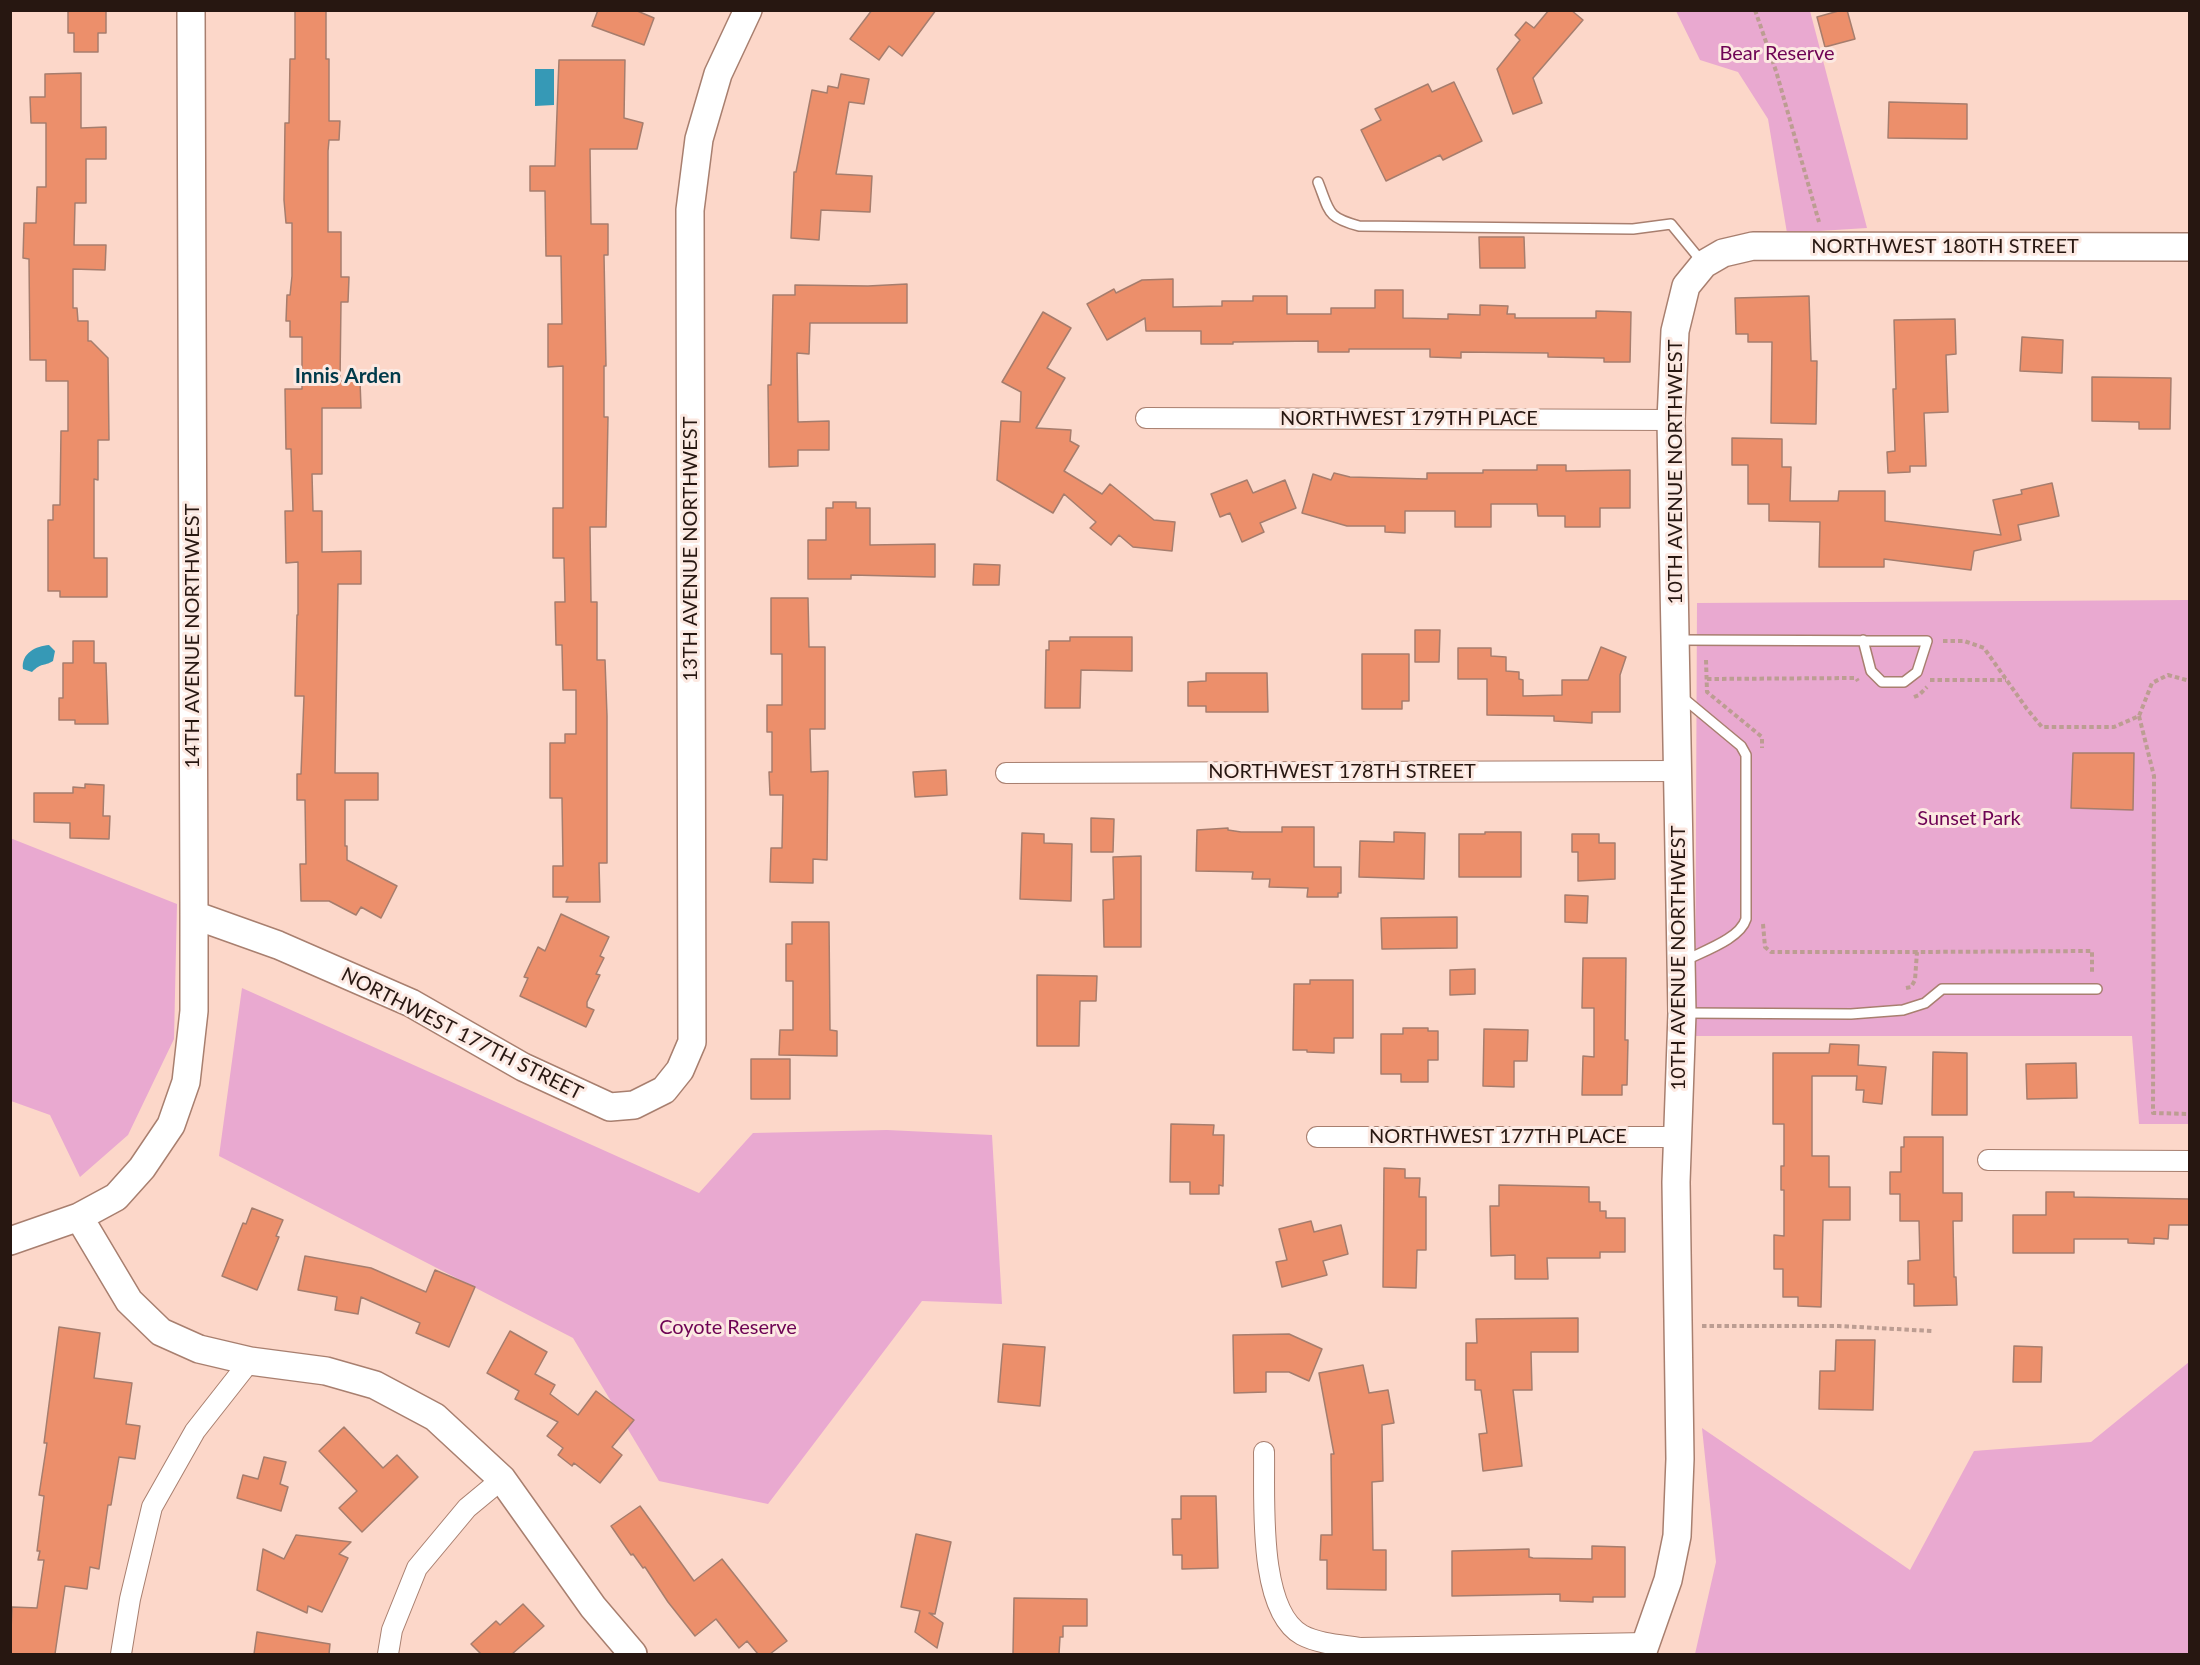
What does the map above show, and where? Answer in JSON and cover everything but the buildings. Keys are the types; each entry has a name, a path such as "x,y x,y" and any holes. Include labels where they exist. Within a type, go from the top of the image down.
{"street":[{"name":"14TH AVENUE NORTHWEST","path":"10,1241 78,1217 116,1197 142,1168 171,1125 186,1082 194,1011 191,10"},
{"name":"13TH AVENUE NORTHWEST","path":"664,1090 680,1071 692,1042 690,210 699,139 718,74 748,10"},
{"name":"NORTHWEST 180TH STREET","path":"1704,264 1723,253 1753,246 2190,247"},
{"name":"10TH AVENUE NORTHWEST","path":"1644,1649 1668,1580 1677,1536 1680,1459 1676,1182 1682,962 1671,420 1675,332 1686,286 1704,264"},
{"name":"NORTHWEST 179TH PLACE","path":"1146,418 1671,420"},
{"name":"NORTHWEST 178TH STREET","path":"1006,773 1679,771"},
{"name":"NORTHWEST 177TH STREET","path":"194,915 278,945 411,1003 523,1066 610,1107 634,1105 664,1090"},
{"name":"NORTHWEST 177TH PLACE","path":"1317,1137 1678,1137"},
{"path":"1988,1160 2190,1161"},
{"path":"78,1217 129,1301 161,1332 199,1349 250,1361 326,1371 375,1385 435,1417 502,1479 593,1606 633,1654"},
{"path":"121,1654 130,1599 152,1507 195,1431 250,1361"},
{"path":"1264,1452 1266,1555 1274,1596 1283,1616 1301,1635 1324,1642 1360,1648 1644,1649"},
{"path":"388,1654 392,1630 417,1568 467,1508 502,1479"}],"lane":[{"path":"1318,182 1332,216 1343,222 1359,226 1633,229 1671,224 1704,264"},
{"path":"1676,640 1863,640 1927,641 1917,672 1904,682 1882,682 1871,671 1863,640"},
{"path":"1677,693 1741,746 1746,755 1746,919 1744,927 1736,935 1682,962"},
{"path":"1682,1013 1851,1014 1903,1010 1925,1003 1942,989 2094,989"}],"path":[{"path":"1755,10 1776,71 1826,247"},
{"path":"1927,641 1965,641 1984,648 2042,727 2114,727 2139,716"},
{"path":"1706,660 1707,692 1762,737 1762,749"},
{"path":"2190,681 2168,675 2152,683 2139,716 2154,776 2153,1113 2190,1114"},
{"path":"1763,915 1763,938 1765,946 1772,952 2092,951 2094,989"},
{"path":"1906,988 1911,987 1915,980 1917,952"},
{"path":"1677,1326 1839,1326 1932,1331"}],"green space":[{"name":"Bear Reserve","path":"1676,11 1810,11 1867,228 1787,233 1768,119 1738,72 1700,60"},
{"name":"Sunset Park","path":"2189,600 2189,1124 2139,1124 2132,1036 1695,1036 1697,603"},
{"path":"10,838 177,904 174,1039 128,1135 80,1177 50,1115 11,1101"},
{"name":"Coyote Reserve","path":"242,988 699,1193 753,1133 887,1130 992,1135 1002,1304 922,1301 768,1504 659,1481 573,1338 219,1156"},
{"path":"2189,1362 2189,1654 1695,1654 1716,1562 1702,1428 1910,1570 1974,1451 2091,1442"}],"water":[{"path":"535,69 554,69 554,105 535,106"},
{"path":"49,645 55,651 53,661 32,672 23,669 24,659 30,651"}],"district":[{"name":"Innis Arden","path":"348,376"}]}
